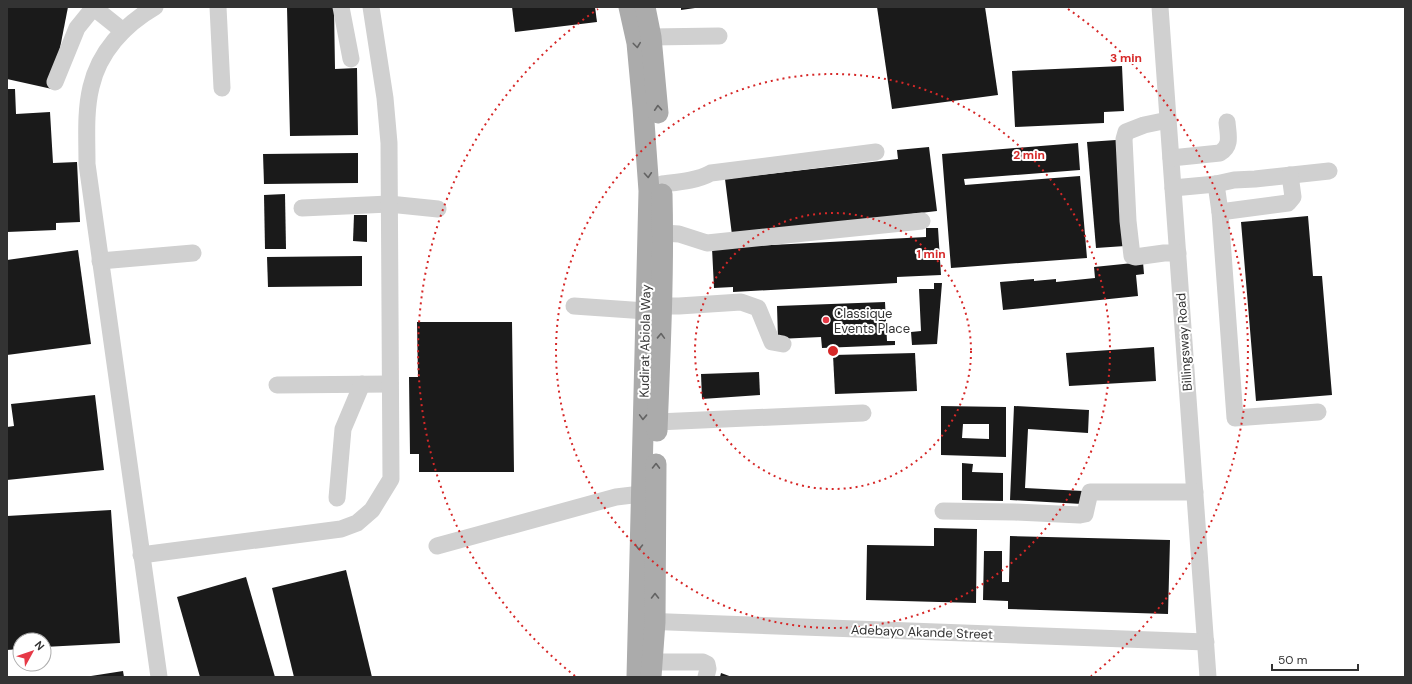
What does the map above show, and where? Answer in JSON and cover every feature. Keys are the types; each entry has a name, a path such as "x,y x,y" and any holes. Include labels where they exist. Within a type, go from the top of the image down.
{"main road":[{"name":"Kudirat Abiola Way","path":"630,7 637,50 649,191 658,422 646,621 637,677"},
{"name":"Kudirat Abiola Way","path":"645,7 651,37 658,107 663,233 654,309 641,494 646,621 652,669"}],"street":[{"path":"55,82 76,28 94,7 123,31"},
{"path":"155,7 139,16 112,42 100,63 91,86 87,117 87,164 159,677"},
{"path":"218,7 222,88"},
{"path":"341,7 351,59"},
{"path":"141,555 341,529 357,523 372,510 391,479 389,143 385,98 371,7"},
{"name":"Billingsway Road","path":"1160,7 1208,677"},
{"path":"651,37 718,36"},
{"path":"1168,120 1144,125 1126,132 1124,139 1128,221 1132,256 1135,257 1178,252"},
{"path":"1171,158 1220,154 1225,150 1228,144 1227,122"},
{"path":"662,184 701,178 711,173 876,152"},
{"path":"1173,188 1216,184 1234,180 1329,171"},
{"path":"1220,212 1288,203 1293,197 1290,175"},
{"path":"1216,184 1220,212 1235,418 1318,412"},
{"path":"302,208 390,204 438,209"},
{"path":"663,233 679,234 707,243 922,221"},
{"path":"100,261 194,253"},
{"path":"574,306 654,309 741,302 758,308 772,342 783,344"},
{"path":"277,384 390,384"},
{"path":"338,498 343,429 362,384"},
{"path":"658,422 863,413"},
{"path":"943,511 1080,515 1085,514 1090,492 1194,492"},
{"path":"437,546 616,497 641,494"},
{"name":"Adebayo Akande Street","path":"646,621 1206,642"},
{"path":"652,669 703,662 707,664 708,669 706,677"}],"building":[{"path":"7,7 68,7 52,89 7,79"},
{"path":"287,7 334,8 335,69 357,68 358,135 290,136"},
{"path":"512,7 595,7 597,22 515,32"},
{"path":"681,7 695,7 695,8 681,10"},
{"path":"877,7 985,7 998,95 892,109"},
{"path":"1122,66 1124,111 1104,112 1104,123 1015,127 1012,71"},
{"path":"7,89 15,89 16,114 50,112 53,163 77,162 80,222 56,223 56,230 7,232"},
{"path":"1116,140 1125,246 1096,248 1087,142"},
{"path":"1078,143 1080,170 964,179 965,185 1080,176 1087,258 951,268 942,154"},
{"path":"929,147 937,211 732,235 725,179 898,159 897,150"},
{"path":"358,153 358,183 264,184 263,154"},
{"path":"285,194 286,249 265,249 264,195"},
{"path":"354,215 367,215 367,242 353,241"},
{"path":"1308,216 1313,276 1322,276 1332,395 1256,401 1241,222"},
{"path":"926,228 938,228 941,275 897,277 897,283 733,292 733,287 714,288 712,248 926,237"},
{"path":"78,250 91,344 7,355 7,260"},
{"path":"362,256 362,286 268,287 267,257"},
{"path":"1143,262 1144,274 1136,275 1138,296 1003,310 1000,282 1056,279 1056,282 1095,278 1094,267"},
{"path":"934,283 942,283 937,344 912,345 911,332 921,331 919,289 934,289"},
{"name":"Classique Events Place","path":"885,302 887,341 895,341 895,345 822,348 821,337 778,339 777,306"},
{"path":"417,322 512,322 514,472 419,472 419,454 410,454 409,377 418,377"},
{"path":"1154,347 1156,381 1069,386 1066,353"},
{"path":"915,353 917,391 835,394 833,355"},
{"path":"759,372 760,395 702,399 701,374"},
{"path":"95,395 104,470 7,480 7,427 14,426 11,404"},
{"path":"941,406 1006,407 1006,457 941,455","holes":["963,424 989,424 989,439 962,438"]},
{"path":"1014,406 1089,410 1088,433 1028,429 1025,488 1083,491 1082,504 1010,500"},
{"path":"962,463 973,464 972,472 1003,473 1003,501 962,500"},
{"path":"111,510 120,643 52,647 52,632 12,632 12,650 7,650 7,516"},
{"path":"934,528 977,529 976,603 866,600 867,545 934,546"},
{"path":"1010,536 1170,540 1168,614 1008,609 1008,601 983,600 984,551 1002,551 1002,582 1009,582"},
{"path":"346,570 372,677 294,677 272,588"},
{"path":"246,577 275,677 200,677 177,597"},
{"path":"123,671 124,677 91,677 91,676"},
{"path":"721,673 732,677 720,677"}],"place":[{"name":"Classique Events Place","path":"826,320"}]}
